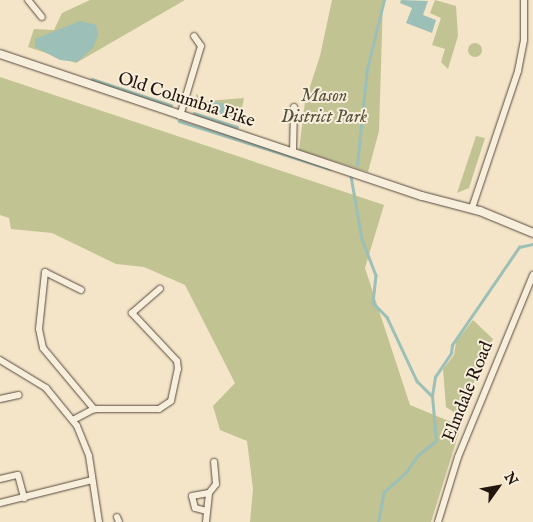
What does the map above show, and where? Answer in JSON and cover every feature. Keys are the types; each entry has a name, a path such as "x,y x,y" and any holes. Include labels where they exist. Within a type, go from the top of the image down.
{"street":[{"path":"28,0 42,17"},
{"path":"472,208 518,71 524,40 524,0"},
{"path":"180,116 201,46 194,36"},
{"path":"524,40 533,40"},
{"name":"Old Columbia Pike","path":"0,54 422,196 472,208 533,233"},
{"path":"293,152 294,108"},
{"path":"81,290 45,272 39,329 43,348 94,409"},
{"name":"Elmdale Road","path":"438,522 458,457 533,276"},
{"path":"73,420 94,409 159,409 172,401 178,369 177,361 132,314 160,289"},
{"path":"0,360 46,388 73,420 88,456 99,522"},
{"path":"0,399 18,394"},
{"path":"206,522 209,493 216,484 214,462"},
{"path":"0,479 18,475 24,498"},
{"path":"0,503 92,480"},
{"path":"207,512 195,508 192,496 209,493"}],"green space":[{"path":"90,0 185,0 76,63 28,47 34,29 54,30 62,13"},
{"name":"Mason District Park","path":"332,0 383,0 379,131 368,172 299,150 305,102 320,56"},
{"path":"435,0 456,6 458,36 448,69 441,62 445,49 432,45 441,18 430,13"},
{"path":"472,43 478,43 482,50 478,57 472,57 468,53 468,47"},
{"path":"0,77 384,205 365,268 410,405 461,426 431,522 250,522 253,489 247,441 220,430 213,406 235,383 185,285 144,267 116,264 52,233 11,229 9,218 0,215"},
{"path":"196,94 206,101 244,98 240,118 197,103"},
{"path":"476,136 485,138 469,188 457,193"},
{"path":"473,320 493,339 459,416 446,407 443,369 454,355 456,342"}],"water":[{"path":"401,0 428,1 423,15 436,20 432,33 406,23 412,8 400,3"},
{"path":"80,21 96,25 98,35 93,48 77,62 60,60 35,47 35,39"},
{"path":"210,101 233,105 234,117 203,110 203,105"}],"waterway":[{"path":"357,165 367,69 384,0"},
{"path":"92,79 171,105"},
{"path":"194,113 237,127"},
{"path":"179,121 330,169"},
{"path":"351,176 362,239 376,275 373,303 387,317 417,381 432,396"},
{"path":"378,522 384,492 406,472 418,455 436,441 432,396 435,377 451,353 452,345 519,247 533,244"}]}
